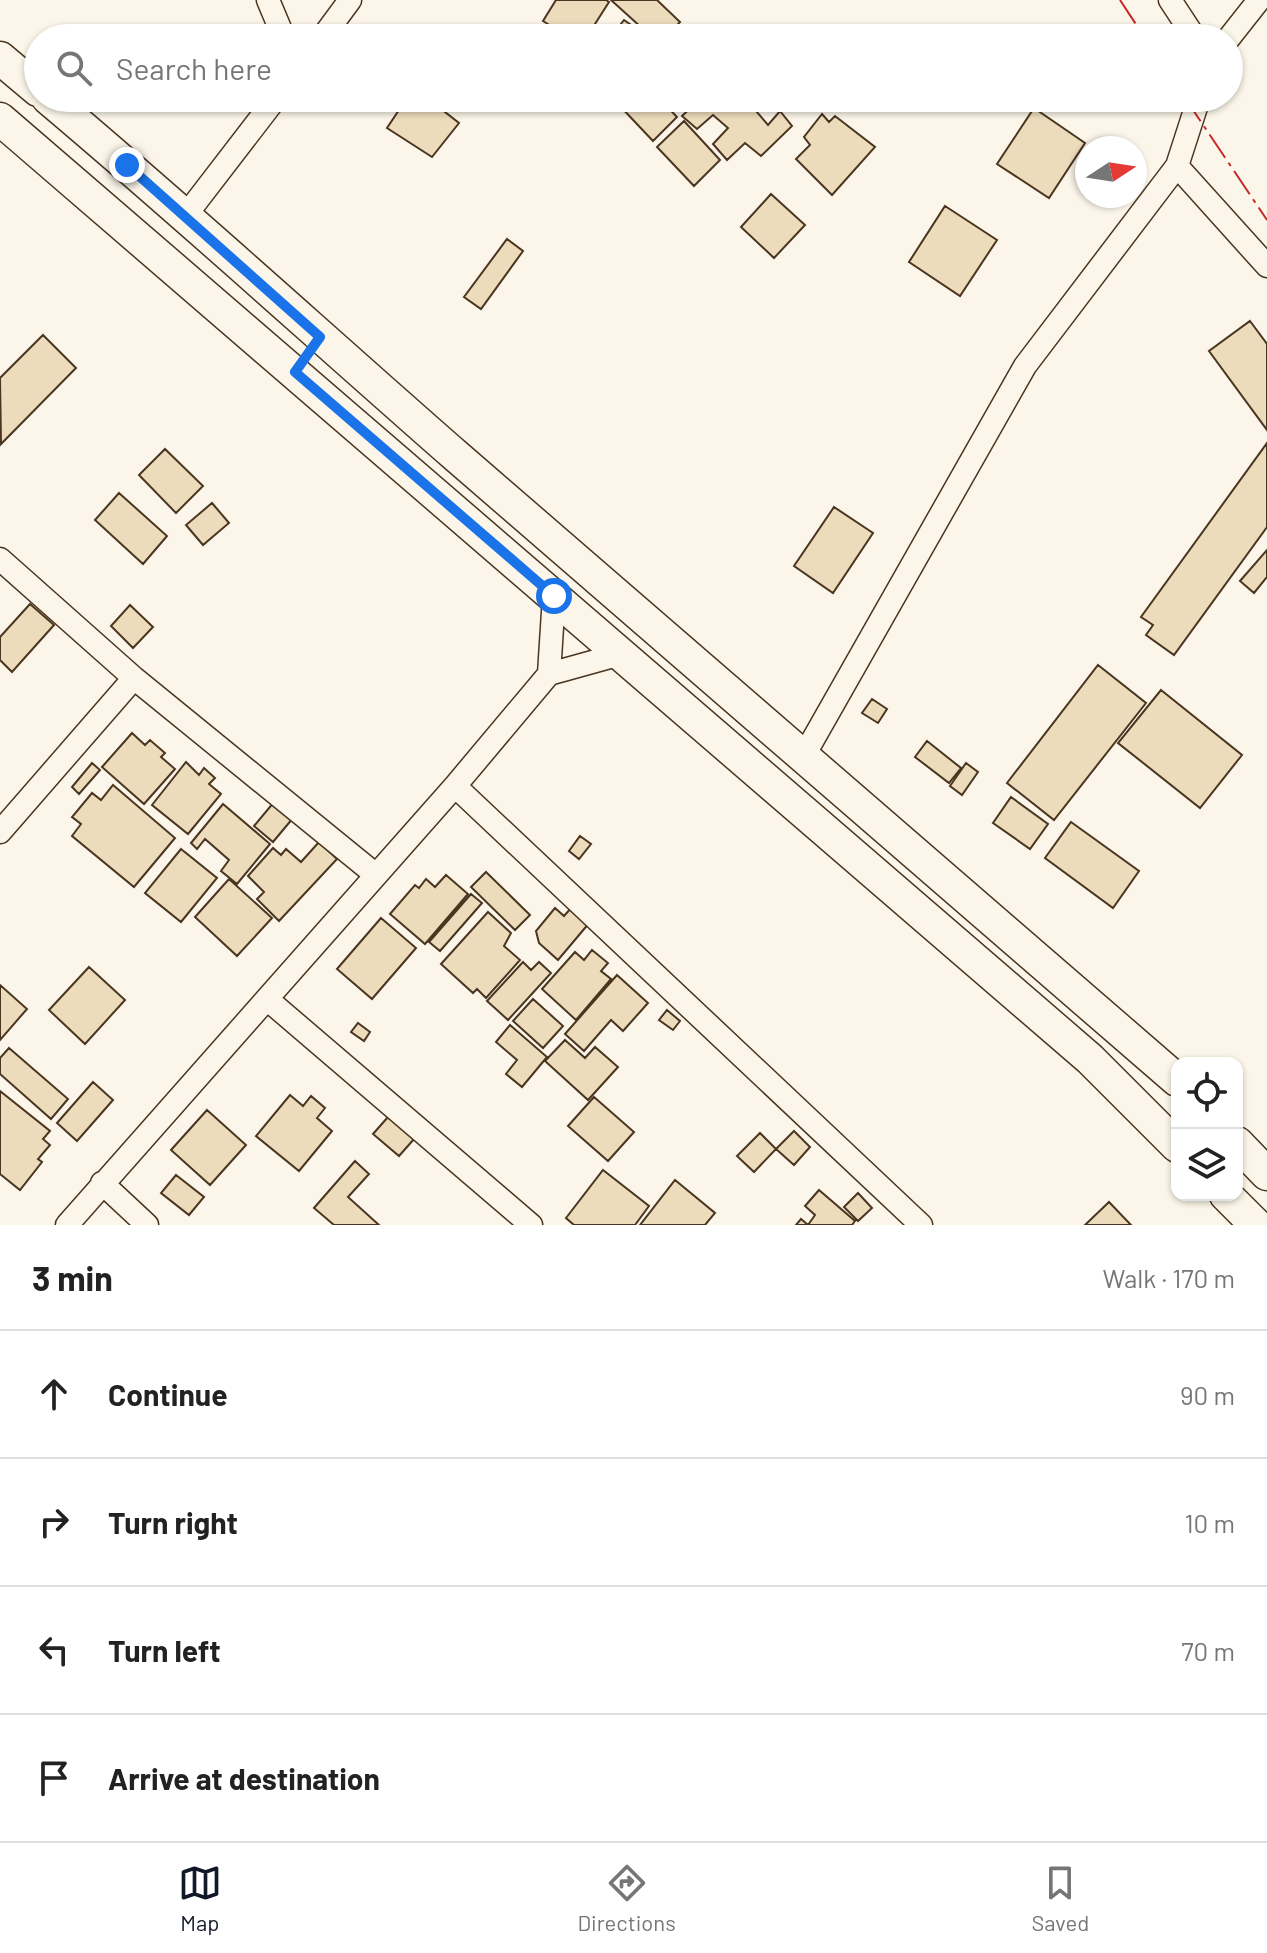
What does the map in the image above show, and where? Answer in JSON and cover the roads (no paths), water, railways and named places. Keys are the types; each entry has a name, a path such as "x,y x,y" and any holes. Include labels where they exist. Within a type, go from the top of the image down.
{"main road":[{"path":"0,58 24,78"},
{"path":"65,112 186,215 320,337 802,759 1171,1075"},
{"path":"0,119 1090,1059 1171,1140"},
{"path":"295,372 320,337"},
{"path":"1243,1149 1267,1174"},
{"path":"1232,1201 1256,1225"}],"street":[{"path":"268,0 278,24"},
{"path":"332,24 350,0"},
{"path":"1170,0 1186,24"},
{"path":"1240,24 1259,0"},
{"path":"186,215 265,112"},
{"path":"802,759 1025,366 1177,166 1194,112"},
{"path":"1177,166 1267,266"},
{"path":"0,559 134,678 376,875"},
{"path":"549,674 554,596"},
{"path":"67,1225 455,786 549,674 621,654"},
{"path":"0,832 134,678"},
{"path":"455,786 921,1225"},
{"path":"267,999 531,1225"},
{"path":"102,1183 147,1225"}]}
